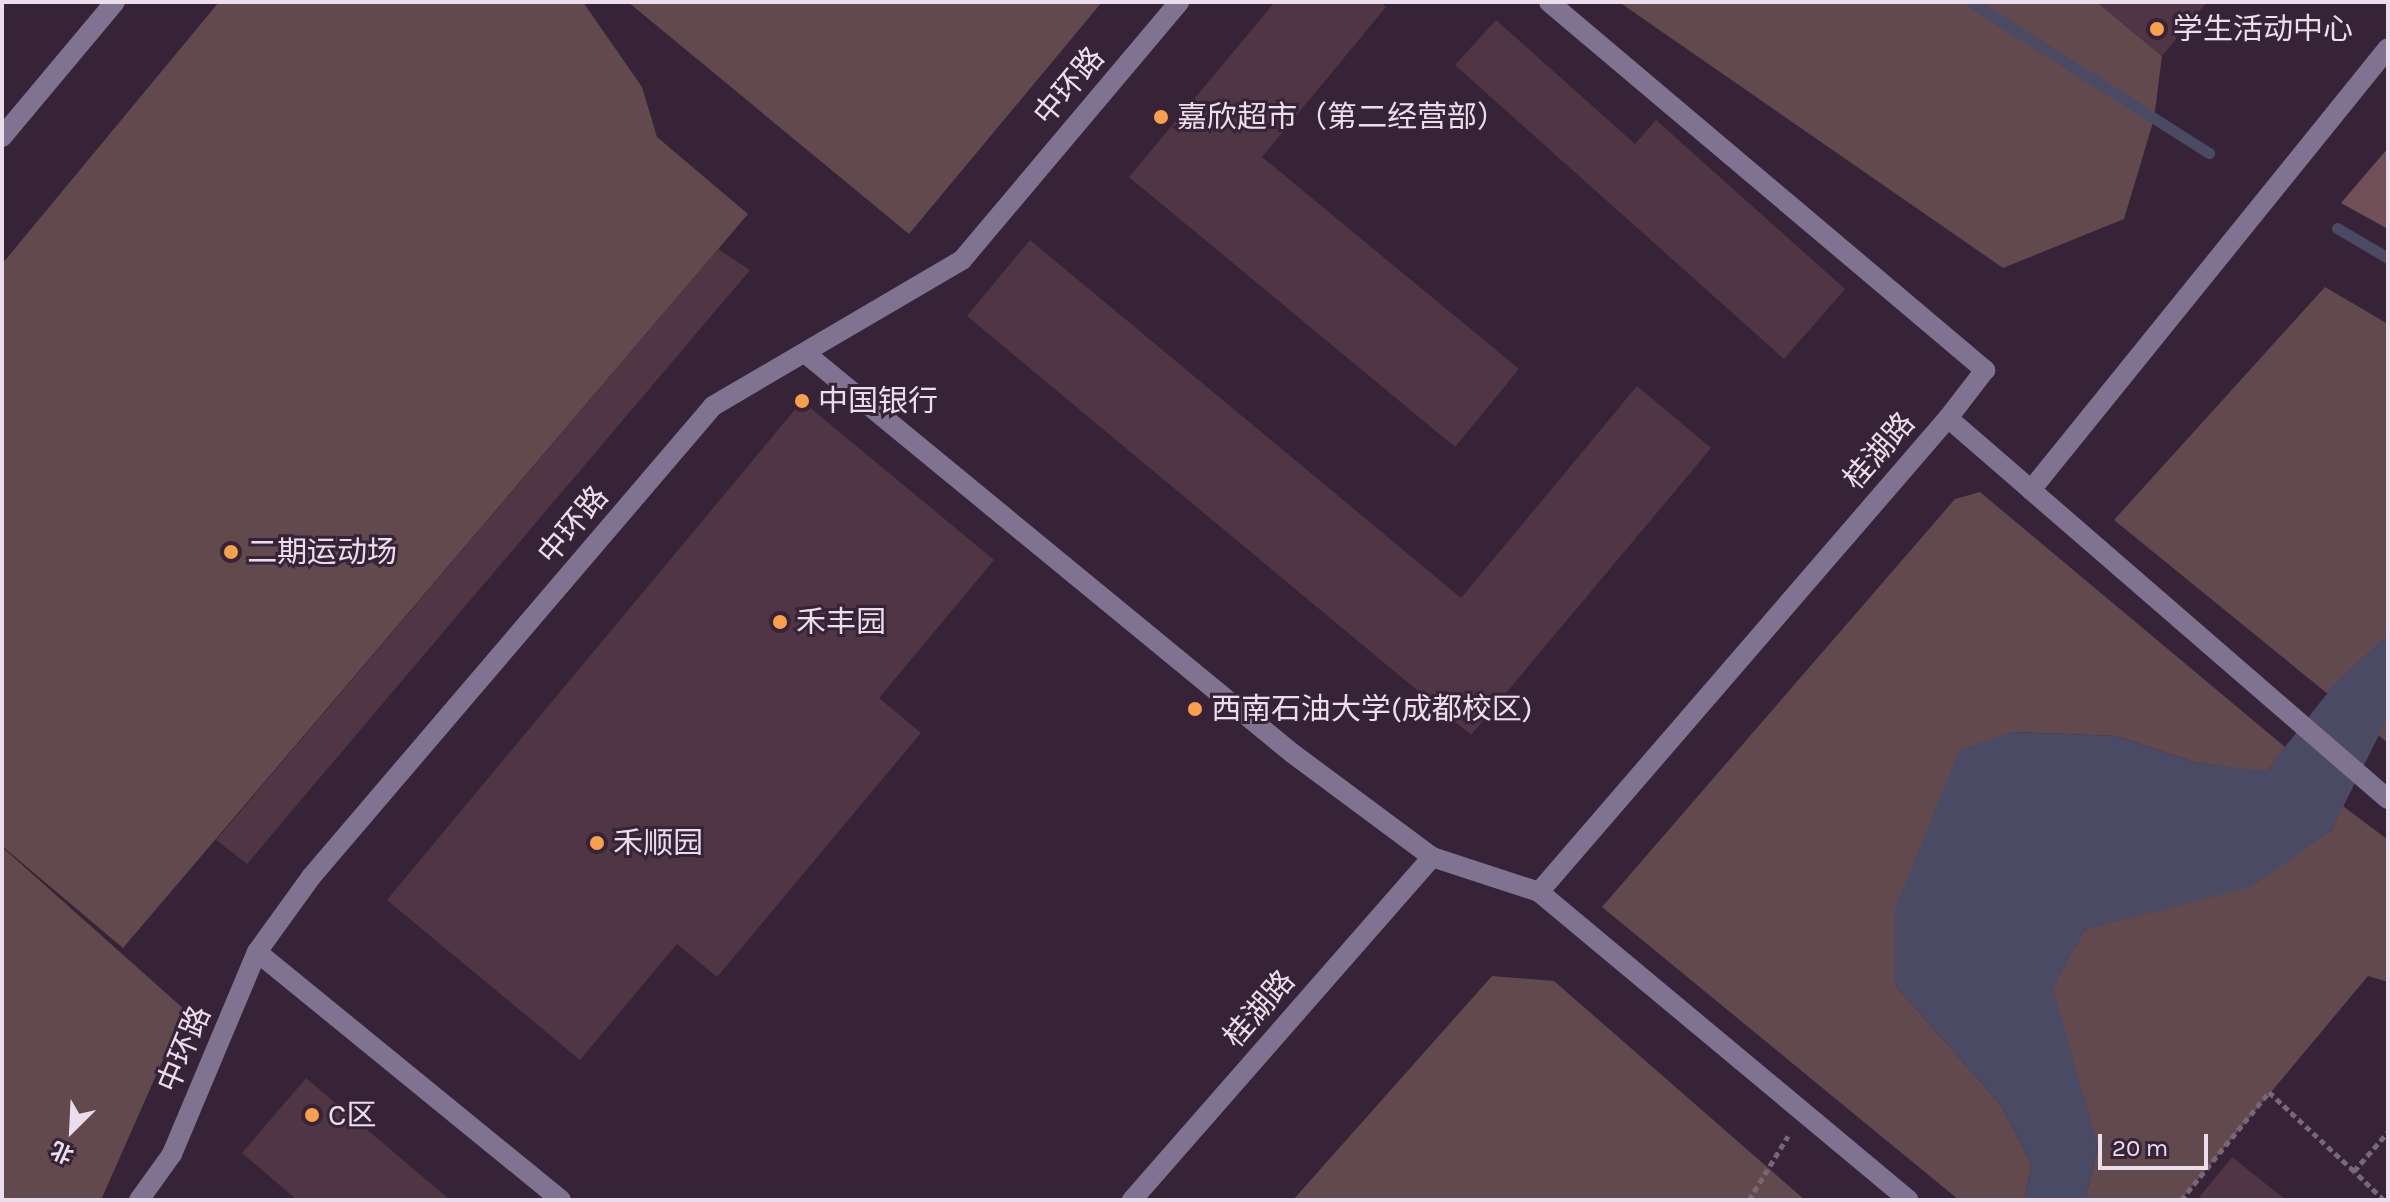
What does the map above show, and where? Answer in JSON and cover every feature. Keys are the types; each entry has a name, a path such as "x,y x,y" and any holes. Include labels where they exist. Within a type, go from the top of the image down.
{"street":[{"path":"2,137 115,2"},
{"name":"中环路","path":"139,1200 172,1154 257,952 311,877 713,406 962,260 1179,2"},
{"path":"1549,2 1985,370 1948,418"},
{"path":"2031,490 2388,48"},
{"path":"805,353 1292,753 1432,857 1539,892 1909,1200"},
{"name":"桂湖路","path":"1539,892 1948,418 2388,799"},
{"name":"桂湖路","path":"1132,1200 1432,857"},
{"path":"257,952 561,1200"}],"path":[{"path":"2181,1200 2269,1092 2384,1200"},
{"path":"1749,1200 1780,1146 1807,1115"},
{"path":"2354,1171 2388,1132"}],"shaded area":[{"name":"二期运动场","path":"219,2 583,2 642,87 657,137 748,214 123,948 2,846 2,264"},
{"path":"628,2 1102,2 909,234"},
{"path":"1619,2 2097,2 2162,56 2154,119 2124,219 2003,268"},
{"path":"2388,148 2388,229 2341,203"},
{"path":"2325,287 2388,324 2388,743 2114,520"},
{"path":"1980,492 2285,747 2266,772 2197,763 2117,736 2011,732 1895,985 2001,1105 2032,1165 2024,1200 1959,1200 1602,907 1955,499"},
{"path":"2343,806 2388,840 2388,982 2368,976 2181,1200 2085,1200 2098,1148 2052,988 2085,929 2331,831"},
{"path":"2,847 185,1010 101,1200 2,1200"},
{"path":"1492,976 1554,981 1805,1200 1293,1200"}],"water":[{"path":"2388,634 2388,717 2331,831 2251,887 2085,929 2053,988 2098,1148 2085,1200 2024,1200 2032,1165 2001,1105 1895,985 1895,909 1959,751 2011,732 2117,736 2197,763 2266,771 2337,681"}],"building":[{"path":"1275,2 1380,2 1386,7 1262,157 1519,369 1455,447 1129,177"},
{"name":"学生活动中心","path":"2097,2 2207,2 2162,56"},
{"path":"1496,20 1635,144 1656,120 1845,289 1784,359 1455,65"},
{"path":"1030,240 1461,598 1637,386 1711,448 1471,735 967,316"},
{"path":"718,249 750,270 247,864 216,840"},
{"path":"802,401 994,560 879,698 921,733 717,977 677,944 580,1060 387,900"},
{"name":"C区","path":"306,1078 450,1200 297,1200 242,1153"},
{"path":"2232,1157 2286,1200 2197,1200"}],"waterway":[{"path":"1971,2 2209,153"},
{"path":"2337,228 2388,258"}],"place":[{"name":"学生活动中心","path":"2157,29"},
{"name":"嘉欣超市（第二经营部）","path":"1161,117"},
{"name":"中国银行","path":"802,401"},
{"name":"二期运动场","path":"231,552"},
{"name":"禾丰园","path":"780,622"},
{"name":"西南石油大学(成都校区)","path":"1195,709"},
{"name":"禾顺园","path":"597,843"},
{"name":"C区","path":"312,1115"}]}
